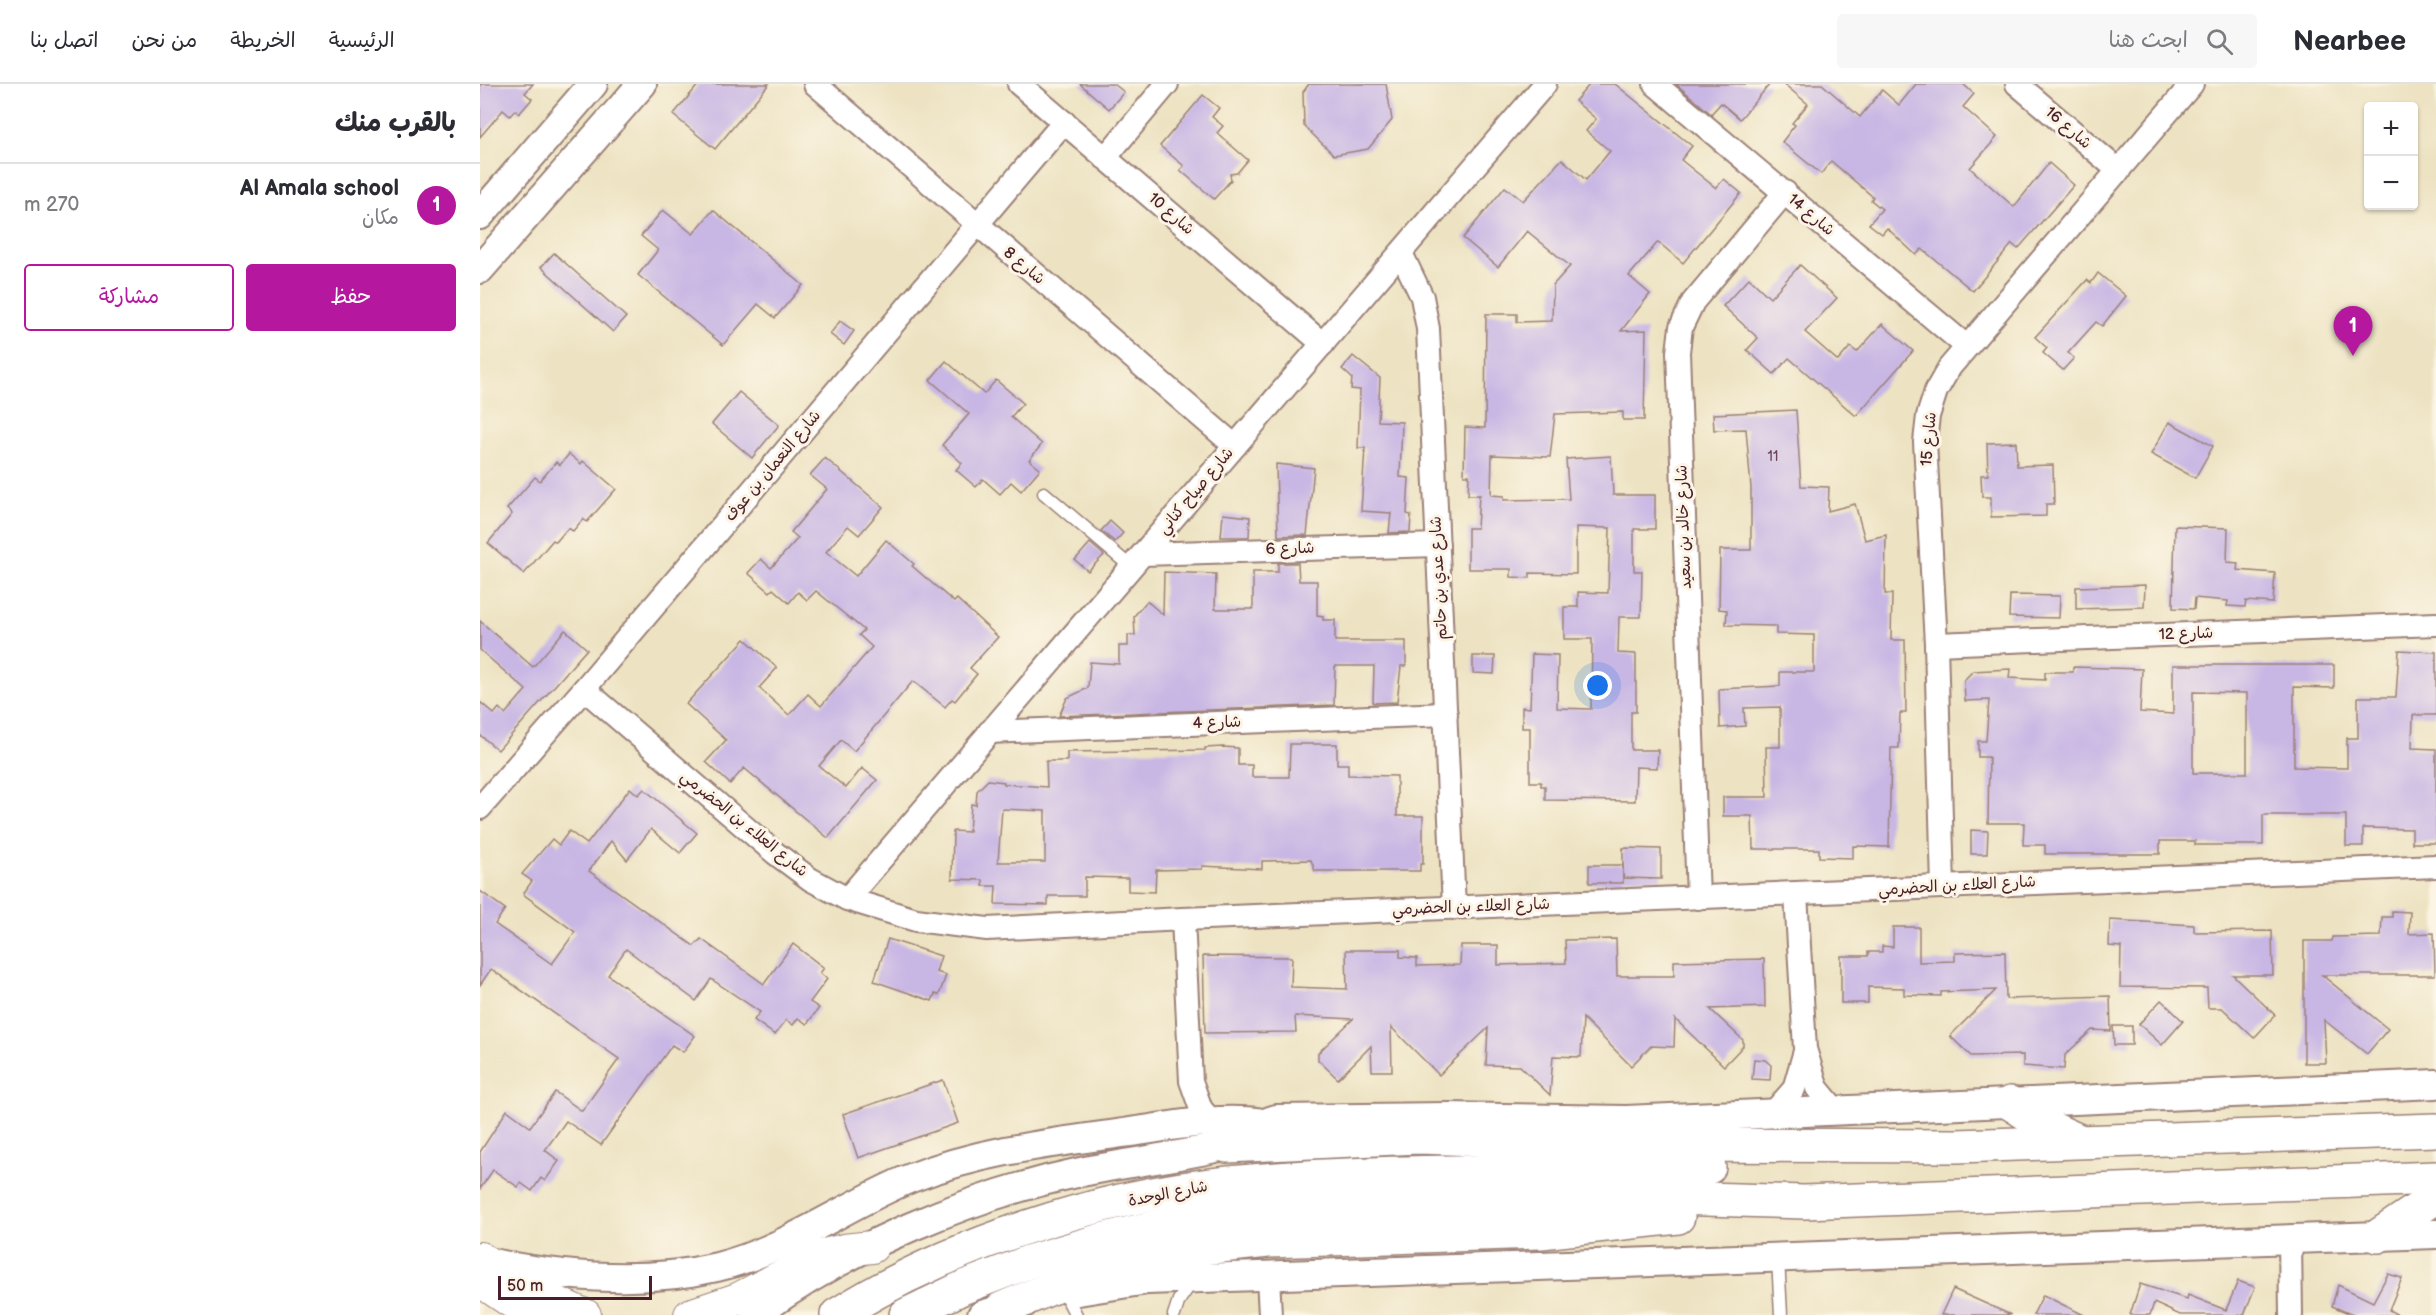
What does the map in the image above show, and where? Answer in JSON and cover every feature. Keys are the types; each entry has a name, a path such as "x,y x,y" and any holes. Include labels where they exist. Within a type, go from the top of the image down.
{"highway":[{"path":"2010,1103 2044,1125 2082,1142"},
{"path":"1220,1134 1418,1137 1668,1145 1956,1146 2428,1125"},
{"name":"شارع الوحدة","path":"837,1315 916,1272 992,1241 1068,1215 1147,1196 1227,1183 1308,1177 1727,1166 1956,1146"},
{"path":"1000,1314 1075,1278 1136,1261 1202,1248 1268,1241 1541,1232 1804,1202 2436,1178"},
{"path":"2378,1236 2436,1197"},
{"name":"شارع الوحدة","path":"906,1315 964,1287 1032,1261 1101,1240 1172,1224 1243,1212 1315,1207 1699,1198 1804,1202"}],"main road":[{"path":"690,1315 738,1299 820,1256 844,1250 872,1247"},
{"path":"482,1267 531,1315"},
{"path":"482,1267 585,1315"}],"street":[{"path":"480,215 593,84"},
{"path":"480,269 642,84"},
{"name":"شارع 8","path":"815,84 976,226 1235,446"},
{"name":"شارع 10","path":"1019,84 1323,344"},
{"path":"1105,158 1167,84"},
{"name":"شارع صياح كناني","path":"847,899 1545,84"},
{"name":"شارع 14","path":"1655,84 1966,346"},
{"name":"شارع 16","path":"2017,84 2119,171"},
{"name":"شارع 15","path":"1942,887 1936,644 1925,442 1928,416 1936,390 1966,346 2192,84"},
{"name":"شارع النعمان بن عوف","path":"480,808 584,689 1064,123"},
{"name":"شارع خالد بن سعيد","path":"1698,898 1678,352 1681,327 1693,302 1785,192"},
{"name":"شارع عدي بن حاتم","path":"1401,253 1416,282 1428,329 1454,908"},
{"name":"شارع 6","path":"1137,560 1438,545"},
{"name":"شارع 12","path":"1936,644 2436,624"},
{"name":"شارع العلاء بن الحضرمي","path":"584,689 776,853 810,879 847,899 916,920 987,930 1183,919 2436,866"},
{"name":"شارع 4","path":"989,732 1446,714"},
{"path":"1796,894 1805,1049 1814,1081 1836,1111"},
{"path":"1183,919 1191,1081 1201,1109 1220,1134"},
{"path":"1772,1114 1794,1089 1805,1049"},
{"path":"1166,1127 1181,1107 1191,1081"},
{"path":"755,1315 820,1272 939,1216 1032,1184 1283,1119 1448,1117 1618,1120 2436,1084"},
{"path":"482,1267 625,1276 672,1274 717,1267 768,1251 886,1190 939,1168 1023,1147 1166,1127 1220,1134"},
{"path":"1000,1314 1071,1304 1126,1282 2436,1234"},
{"path":"2290,1239 2291,1315"},
{"path":"1268,1276 1270,1315"}],"lane":[{"path":"1044,492 1137,560"},
{"path":"1778,1258 1781,1315"},
{"path":"1174,1315 1179,1300 1194,1279"}],"building":[{"path":"480,84 533,84 525,93 532,99 519,114 515,110 510,116 503,110 480,137"},
{"path":"699,84 769,84 715,149 673,115"},
{"path":"1080,84 1114,84 1124,92 1109,109"},
{"path":"1309,84 1386,84 1392,120 1368,149 1334,155 1304,126 1303,92"},
{"path":"1590,84 1615,84 1692,146 1681,160 1716,188 1724,179 1741,193 1683,263 1658,242 1629,276 1650,294 1621,331 1646,330 1644,420 1623,420 1623,412 1555,414 1550,457 1492,455 1491,495 1504,496 1504,500 1569,499 1566,459 1611,456 1613,495 1655,495 1655,529 1634,529 1634,571 1642,571 1641,617 1619,617 1618,653 1636,654 1636,712 1631,712 1631,750 1658,750 1657,768 1636,767 1635,801 1545,800 1545,786 1541,786 1541,782 1530,782 1530,728 1522,728 1522,707 1530,708 1532,654 1558,655 1557,708 1591,709 1592,639 1564,639 1564,607 1578,607 1578,592 1608,593 1610,528 1576,527 1576,574 1530,573 1530,578 1511,577 1511,569 1468,569 1468,528 1477,528 1479,495 1468,495 1469,475 1464,475 1465,427 1485,428 1486,314 1517,314 1517,322 1552,321 1553,285 1570,266 1527,231 1498,267 1463,238 1505,187 1523,201 1562,159 1586,180 1610,151 1586,131 1596,119 1575,101"},
{"path":"1676,84 1770,84 1740,119 1721,103 1711,114"},
{"path":"1784,84 1822,84 1860,117 1882,90 1899,105 1916,84 1963,84 1974,94 1963,107 1997,137 1970,168 2014,207 2049,163 2074,185 2018,249 2012,244 1973,291 1922,249 1916,255 1887,228 1882,234 1869,224 1882,209 1871,200 1873,197 1831,161 1821,174 1782,142 1795,125 1792,123 1808,104"},
{"path":"1203,95 1219,108 1212,117 1223,126 1217,133 1248,160 1237,173 1230,174 1231,180 1214,199 1180,170 1184,166 1160,146"},
{"path":"663,210 693,234 713,210 803,285 775,318 758,304 723,345 638,275 658,250 641,236"},
{"path":"554,253 626,317 613,332 541,267"},
{"path":"1800,265 1837,298 1805,332 1838,361 1850,347 1857,352 1882,324 1913,351 1856,416 1789,358 1774,374 1747,350 1758,338 1723,306 1749,278 1770,298"},
{"path":"2098,273 2126,296 2102,326 2096,322 2068,353 2074,358 2063,370 2043,353 2047,348 2035,337 2087,280 2091,283"},
{"path":"840,321 854,331 844,345 830,334"},
{"path":"1353,356 1380,378 1378,421 1402,422 1400,477 1409,478 1407,514 1411,515 1410,532 1389,533 1391,513 1361,511 1365,448 1358,448 1360,390 1351,389 1352,378 1342,369"},
{"path":"946,361 984,394 996,380 1023,403 1011,417 1042,444 1029,460 1040,469 1021,491 1011,482 1000,494 983,479 976,487 956,470 962,463 942,445 969,414 930,380"},
{"path":"739,392 779,425 752,458 712,424"},
{"path":"1796,410 1801,486 1829,487 1828,511 1855,504 1865,540 1886,535 1885,594 1892,594 1891,640 1905,640 1906,713 1900,713 1899,748 1891,748 1889,847 1853,846 1853,858 1819,857 1819,849 1753,849 1752,816 1723,816 1723,797 1767,797 1766,747 1780,747 1780,707 1744,708 1745,726 1720,728 1719,689 1780,686 1780,672 1814,672 1814,635 1776,634 1776,626 1726,625 1727,610 1719,609 1720,550 1751,550 1751,488 1746,429 1714,430 1713,414"},
{"path":"2169,422 2213,446 2195,478 2151,454"},
{"path":"2016,442 2017,466 2053,465 2054,504 2046,504 2046,516 1991,517 1991,497 1982,497 1981,475 1988,475 1987,443"},
{"path":"569,454 581,464 583,461 616,489 587,522 583,519 573,531 568,528 556,542 553,540 524,574 488,543 512,514 507,509 535,477 540,481 556,462 560,465"},
{"path":"825,458 883,507 859,535 848,526 826,552 856,576 886,540 914,564 912,566 954,602 957,599 998,637 970,668 977,674 955,701 952,699 945,707 913,681 854,751 841,740 819,766 846,788 862,768 877,780 828,838 744,768 730,784 706,762 726,740 686,704 745,639 777,668 759,688 789,715 808,694 821,706 872,647 859,635 864,630 816,591 807,600 798,592 789,603 773,589 770,592 748,573 761,559 771,568 798,538 791,532 827,489 810,475"},
{"path":"1276,464 1314,468 1307,535 1278,536"},
{"path":"1223,514 1250,517 1249,537 1221,537"},
{"path":"1110,521 1123,533 1115,542 1101,531"},
{"path":"2175,526 2228,528 2227,562 2238,563 2237,570 2275,573 2273,603 2246,601 2245,607 2227,606 2228,601 2195,598 2194,609 2173,608"},
{"path":"1090,543 1104,555 1088,571 1075,560"},
{"path":"1278,563 1298,563 1299,581 1317,581 1317,615 1323,616 1323,620 1335,620 1335,641 1406,641 1406,666 1401,666 1397,702 1373,703 1374,666 1335,666 1334,705 1059,716 1067,698 1088,688 1090,662 1119,664 1119,646 1128,646 1128,635 1135,635 1134,616 1147,601 1163,615 1164,572 1216,574 1215,609 1253,609 1253,572 1278,572"},
{"path":"2145,585 2144,607 2076,609 2076,587"},
{"path":"2010,595 2060,596 2059,618 2009,617"},
{"path":"480,621 533,667 565,630 587,649 498,750 480,735 480,702 494,714 499,708 505,714 526,690 480,650"},
{"path":"2399,650 2436,652 2436,715 2413,715 2412,748 2436,749 2436,843 2412,843 2412,829 2363,828 2363,846 2346,846 2346,815 2263,815 2263,845 2195,845 2195,841 2160,841 2160,854 2045,854 2045,845 2023,845 2024,823 1988,823 1989,757 1978,757 1978,741 1986,741 1989,700 1965,701 1964,680 1973,671 2010,669 2009,678 2045,680 2045,672 2073,672 2073,667 2142,669 2140,712 2173,714 2173,665 2334,665 2334,688 2294,687 2294,767 2347,768 2347,738 2358,738 2358,697 2396,697","holes":["2193,692 2247,693 2247,773 2193,773"]},
{"path":"1473,656 1495,656 1494,674 1473,673"},
{"path":"1290,744 1337,744 1337,764 1348,764 1348,775 1397,776 1397,816 1423,816 1423,864 1420,864 1420,871 1315,871 1311,860 1262,861 1262,869 1202,866 1202,869 1156,870 1155,892 1128,891 1128,878 1085,877 1085,896 1048,896 1048,905 995,904 996,886 983,886 983,880 952,879 953,831 969,832 971,804 976,805 977,791 988,780 1004,782 1004,784 1047,787 1046,761 1067,761 1067,752 1238,748 1238,765 1252,765 1252,777 1289,777","holes":["1002,809 1045,811 1045,862 998,862"]},
{"path":"630,788 638,795 644,789 697,833 680,853 651,829 627,860 611,841 589,871 694,946 701,939 764,984 793,944 824,968 820,973 827,979 810,1002 819,1008 807,1024 798,1018 793,1025 786,1020 775,1035 754,1020 760,1012 711,979 696,1001 626,949 608,975 695,1036 683,1052 672,1045 601,1145 566,1121 545,1150 559,1161 545,1181 541,1178 532,1191 521,1183 518,1187 493,1170 480,1189 480,1152 507,1110 530,1127 555,1092 582,1111 619,1059 491,969 480,985 480,891 505,909 495,924 552,964 575,932 523,894 532,881 522,874 552,839 559,845 569,831 587,844"},
{"path":"1971,830 1988,831 1987,854 1971,854"},
{"path":"1623,848 1661,849 1661,879 1623,878"},
{"path":"1589,865 1623,865 1623,883 1589,883"},
{"path":"2392,911 2410,912 2409,934 2434,933 2435,975 2322,975 2388,1029 2367,1054 2324,1020 2326,1063 2304,1063 2304,941 2332,941 2333,937 2381,936 2382,917 2392,917"},
{"path":"2110,920 2194,925 2194,932 2272,931 2273,975 2233,975 2275,1015 2254,1038 2222,1008 2208,1008 2207,988 2120,987 2121,947 2109,946"},
{"path":"1893,927 1919,927 1919,962 1955,961 1955,953 2005,952 2006,999 2110,996 2111,1031 2092,1030 2065,1055 2064,1069 2023,1066 2023,1055 1971,1056 1950,1036 1996,990 1941,992 1941,996 1904,995 1904,988 1868,987 1868,1003 1841,1003 1841,956 1868,956 1868,952 1882,952 1882,946 1893,947"},
{"path":"888,939 941,956 936,972 946,975 939,995 935,994 932,1001 874,981"},
{"path":"1616,939 1617,976 1674,976 1674,961 1764,959 1765,1007 1710,1009 1743,1040 1743,1046 1724,1066 1675,1019 1674,1047 1651,1046 1631,1066 1583,1018 1581,1057 1553,1056 1550,1095 1520,1066 1486,1065 1488,1028 1439,1075 1391,1027 1392,1071 1372,1071 1371,1046 1338,1079 1318,1060 1318,1053 1353,1019 1295,1016 1296,1032 1205,1033 1203,956 1292,957 1291,987 1347,989 1346,950 1400,950 1400,957 1417,958 1417,966 1460,965 1461,945 1498,945 1498,965 1566,963 1565,940"},
{"path":"2161,1000 2183,1021 2162,1045 2139,1024"},
{"path":"2113,1026 2132,1026 2132,1045 2114,1045"},
{"path":"1754,1059 1765,1060 1771,1065 1770,1080 1752,1079"},
{"path":"943,1080 958,1123 858,1158 843,1114"},
{"path":"2388,1274 2402,1278 2389,1310 2398,1315 2353,1315 2332,1306 2338,1285 2373,1302"},
{"path":"2238,1281 2255,1287 2244,1315 2180,1315 2154,1303 2150,1315 2130,1315 2140,1284 2187,1299 2188,1295 2226,1310"},
{"path":"1953,1289 2011,1315 1941,1315"},
{"path":"2043,1295 2084,1315 2033,1315"}],"place":[{"name":"Al Amala school","path":"2353,356"}]}
